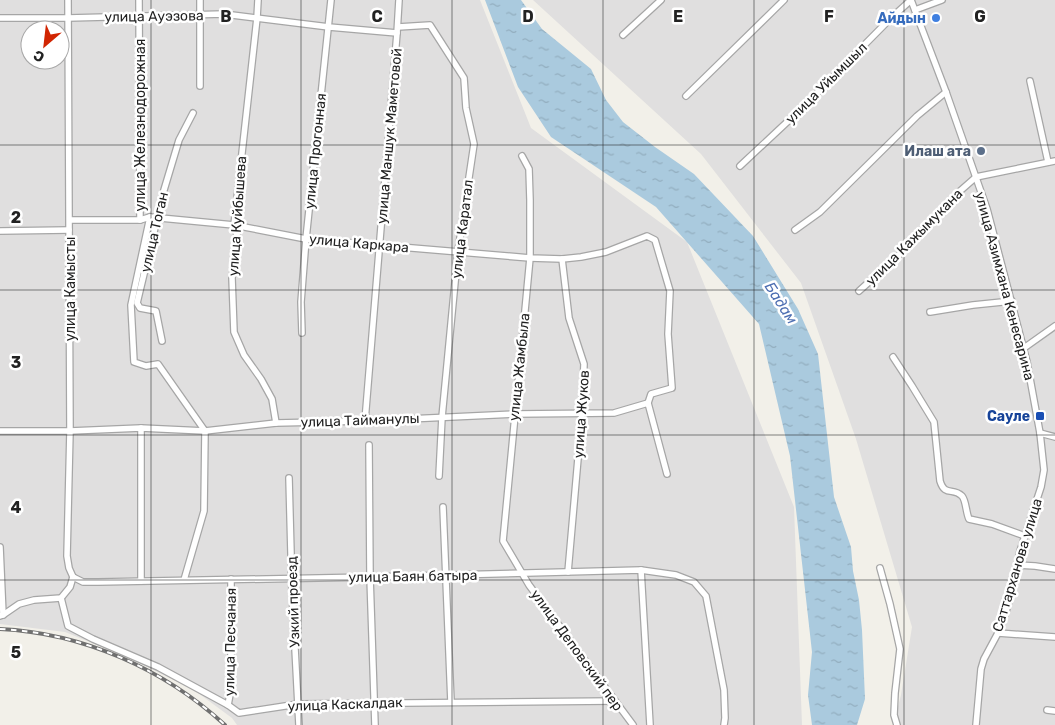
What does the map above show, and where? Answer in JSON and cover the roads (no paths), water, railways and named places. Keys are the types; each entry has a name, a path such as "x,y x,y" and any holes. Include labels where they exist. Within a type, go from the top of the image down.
{"street":[{"name":"улица Камысты","path":"68,0 70,220 68,556 69,568 73,577"},
{"name":"улица Железнодорожная","path":"140,0 140,220"},
{"path":"200,0 200,86"},
{"name":"улица Куйбышева","path":"258,0 234,224 238,238 232,278 234,332 244,355 272,399 276,423"},
{"name":"улица Прогонная","path":"302,333 301,302 306,239 331,0"},
{"name":"улица Маншук Маметовой","path":"366,421 399,0"},
{"path":"623,35 661,0"},
{"path":"686,96 784,0"},
{"name":"улица Азимхана Кенесарина","path":"911,0 988,208 1024,348 1040,433"},
{"name":"улица Уйымшыл","path":"740,166 800,110 911,0"},
{"path":"915,10 942,0"},
{"name":"улица Ауэзова","path":"0,18 224,14 328,27 398,30"},
{"name":"улица Каратал","path":"398,30 430,25 464,78 466,108 474,144 458,251 442,418 439,476"},
{"path":"1030,80 1048,162"},
{"path":"795,230 820,212 917,116 946,92"},
{"name":"улица Тоган","path":"162,341 156,311 140,308 137,303 164,190 179,140 193,113"},
{"name":"улица Жамбыла","path":"522,156 529,169 530,258 502,541 522,574"},
{"path":"976,177 1055,161"},
{"name":"улица Кажымукана","path":"859,291 900,254 960,191 976,177"},
{"name":"улица Железнодорожная","path":"150,217 131,305 134,362 146,366 158,364 205,430"},
{"name":"улица Каркара","path":"70,220 140,220 150,217 234,224 306,239 562,259 606,252 647,236 655,240 670,291 668,334 672,388 651,394 648,403"},
{"path":"0,231 69,230"},
{"name":"улица Жуков","path":"562,259 569,318 584,364 582,413 568,572"},
{"path":"930,312 973,305 1012,302"},
{"path":"1024,348 1055,326"},
{"path":"893,357 934,422 942,488 961,494 964,498 968,519 992,524 1025,536"},
{"path":"648,403 667,474"},
{"name":"улица Тайманулы","path":"0,431 141,428 205,430 276,423 515,414 614,413 648,403"},
{"path":"141,428 141,581"},
{"path":"184,580 204,511 205,430"},
{"path":"1040,433 1055,437"},
{"name":"Саттарханова улица","path":"976,725 982,669 1004,619 1025,536 1042,487 1044,470 1040,433"},
{"path":"368,445 375,725"},
{"name":"Узкий проезд","path":"289,478 299,725"},
{"path":"443,507 451,702"},
{"path":"0,547 2,616"},
{"path":"1017,565 1055,569"},
{"path":"880,568 900,649 894,715 897,725"},
{"path":"641,570 650,725"},
{"name":"улица Баян батыра","path":"73,577 83,582 641,570 676,575 694,582 706,596 724,690 724,725"},
{"name":"улица Деповский пер","path":"522,574 632,725"},
{"path":"2,616 20,604 34,600 61,598 70,588 73,577"},
{"name":"улица Песчаная","path":"228,704 231,689 231,579"},
{"name":"улица Каскалдак","path":"61,598 68,626 158,667 228,704 239,713 298,704 614,701"},
{"path":"998,633 1055,637"},
{"path":"1047,710 1055,711"}],"water":[{"name":"Бадам","path":"485,0 521,0 542,29 591,69 606,100 623,122 694,174 753,236 798,309 818,354 834,497 851,547 853,571 859,600 865,699 857,725 812,725 808,695 812,652 790,456 759,324 656,207 551,137 518,87"}],"railway":[{"path":"0,629 62,638 92,646 121,658 149,671 176,687 225,725"}],"place":[{"name":"Айдын","path":"936,18"},
{"name":"Илаш ата","path":"981,151"},
{"name":"Сауле","path":"1040,416"}]}
